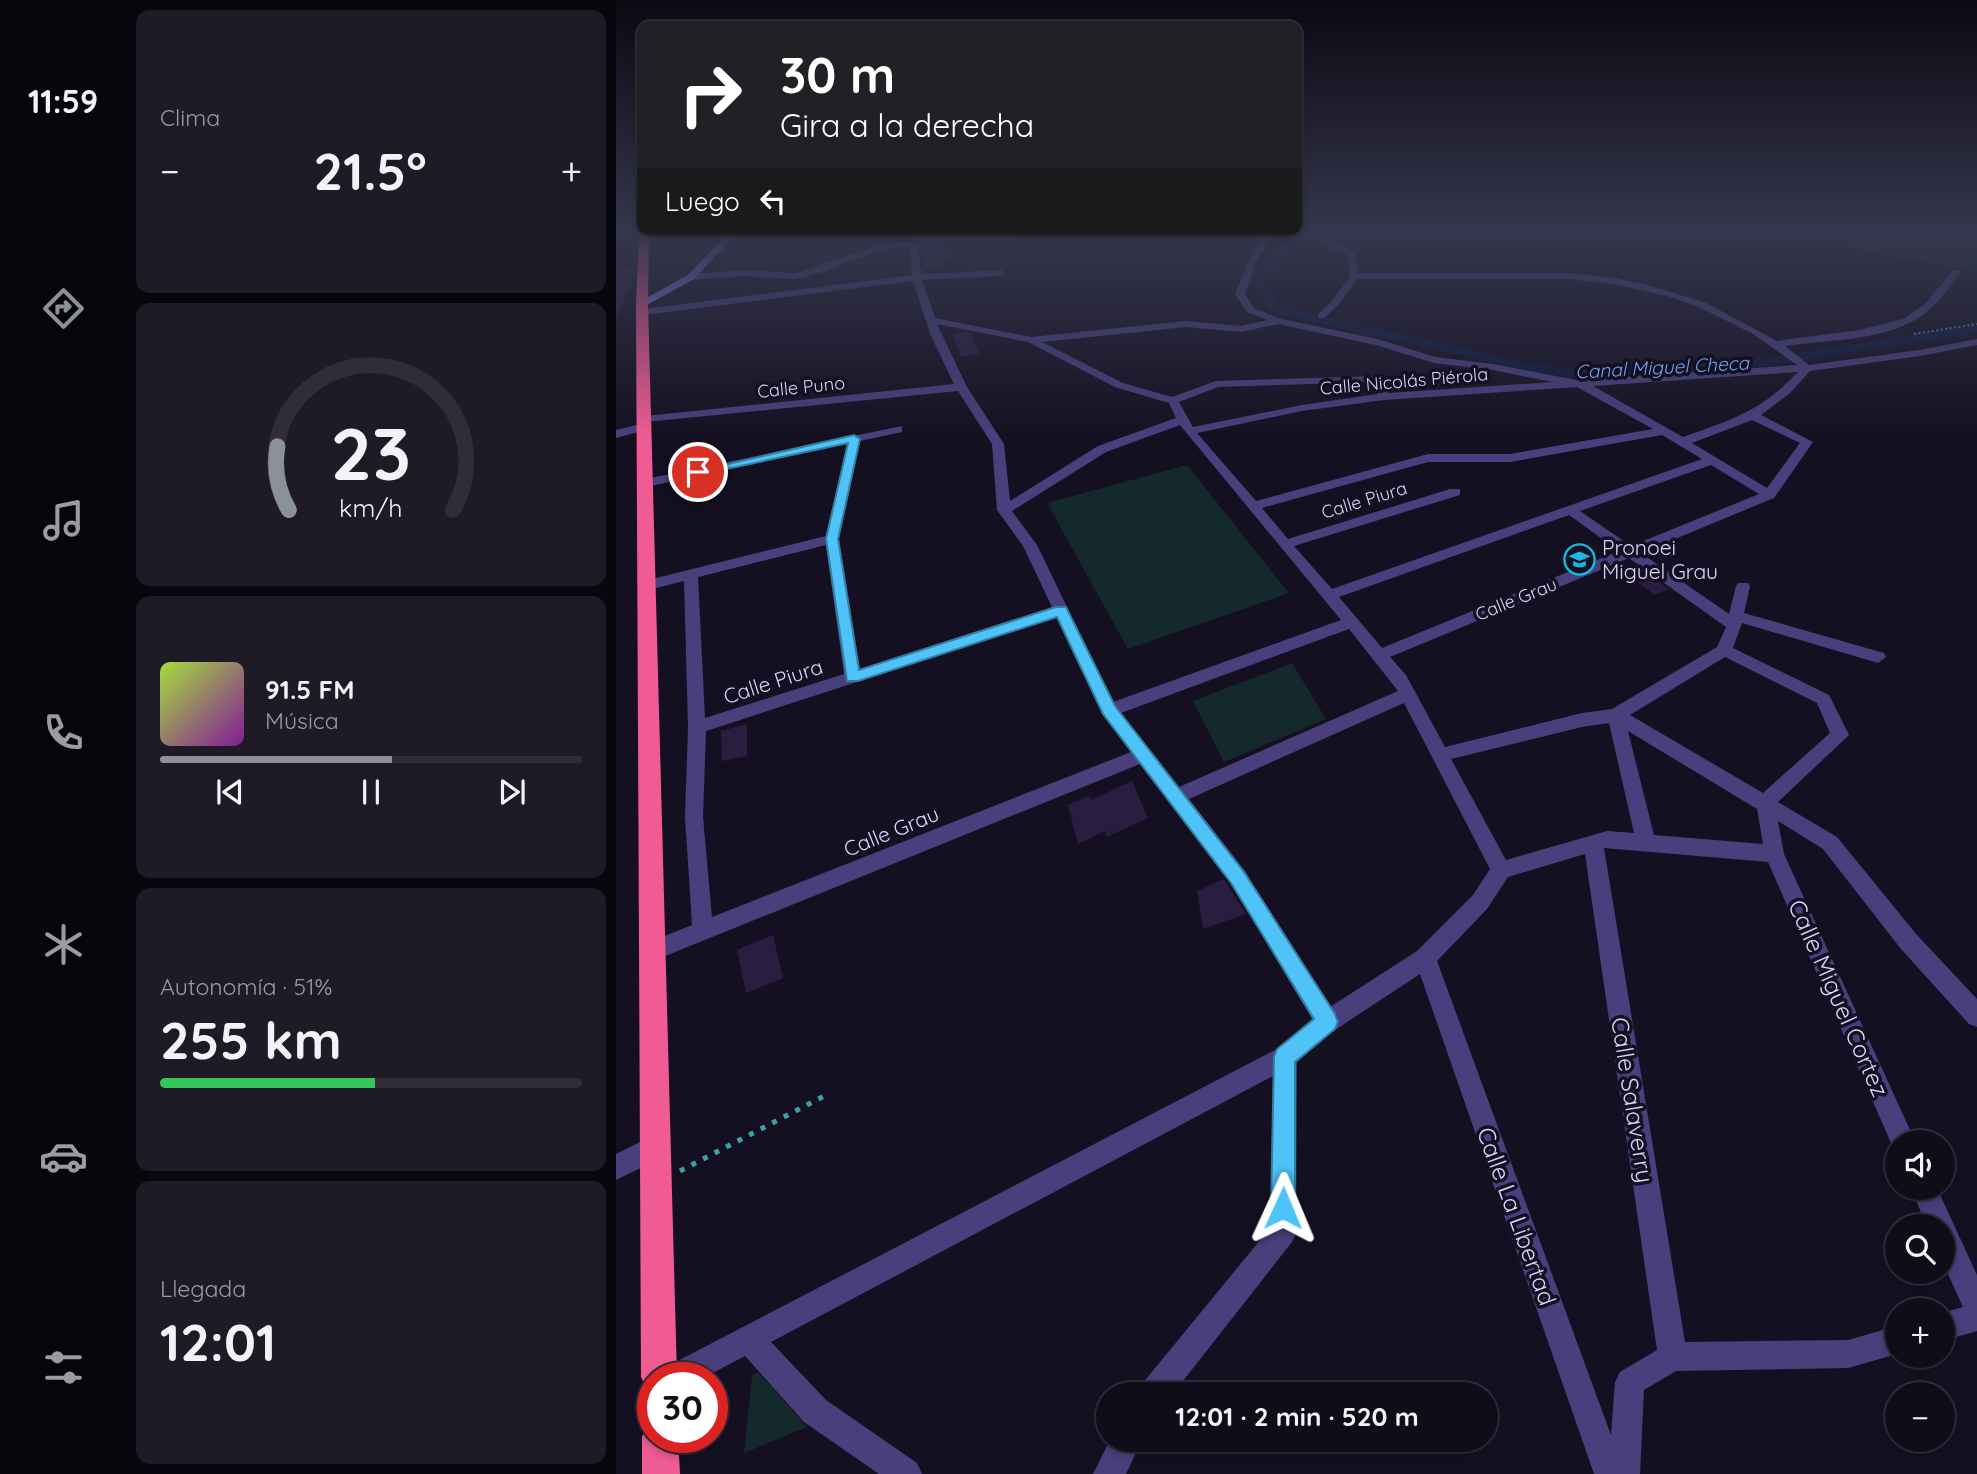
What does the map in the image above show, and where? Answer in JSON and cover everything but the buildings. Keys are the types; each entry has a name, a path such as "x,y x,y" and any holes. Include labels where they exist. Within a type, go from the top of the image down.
{"highway":[{"path":"643,300 659,1362"},
{"path":"660,1453 661,1474"}],"street":[{"path":"924,300 934,329 961,387 998,444 1004,510 1030,545 1109,710 1238,877 1327,1022"},
{"path":"1244,300 1250,310 1278,321 1378,342 1434,359 1493,367 1583,385 1807,368 1920,353 1977,342"},
{"path":"1321,316 1337,300"},
{"path":"1683,300 1722,311 1788,352 1807,368"},
{"path":"1776,344 1864,331 1907,321 1934,300"},
{"path":"1031,340 1186,324 1241,329 1278,321"},
{"path":"934,329 957,324 1031,340 1119,384 1173,401 1216,384 1380,379 1384,397"},
{"path":"934,329 975,328"},
{"path":"1682,442 1753,416 1786,391 1807,368"},
{"path":"1583,385 1769,495 1807,442 1753,416"},
{"name":"Calle Nicolás Piérola","path":"1004,510 1102,449 1186,426 1384,397 1583,385"},
{"name":"Calle Puno","path":"616,434 645,423 961,387"},
{"path":"1173,401 1186,426 1400,679 1501,870"},
{"path":"646,483 898,429"},
{"path":"1253,506 1428,458 1510,458 1664,431"},
{"path":"853,678 832,539 854,439"},
{"path":"1329,595 1712,460"},
{"name":"Calle Piura","path":"1285,544 1455,492"},
{"name":"Calle Grau","path":"1380,655 1769,495"},
{"path":"1570,510 1735,621 1878,657"},
{"path":"648,585 832,539"},
{"path":"691,574 697,727 694,817 703,931"},
{"path":"1439,755 1583,720 1616,715 1724,650 1735,621 1743,586"},
{"name":"Calle Piura","path":"697,727 1061,610"},
{"path":"1109,710 1352,622"},
{"path":"1724,650 1823,699 1840,735 1765,803"},
{"path":"1177,796 1408,694"},
{"path":"1616,715 1830,843 1909,942 1977,1016"},
{"path":"1616,715 1646,842"},
{"name":"Calle Grau","path":"653,951 1145,754"},
{"name":"Calle Miguel Cortez","path":"1765,803 1774,854 1898,1130"},
{"path":"704,1362 1285,1057 1327,1022 1424,958 1480,902 1501,870 1607,839 1774,854"},
{"name":"Calle Salaverry","path":"1592,843 1673,1357"},
{"name":"Calle La Libertad","path":"1424,958 1610,1474"},
{"path":"1163,1382 1283,1233 1285,1057"},
{"path":"616,1167 656,1147"},
{"path":"1955,1257 1977,1306"},
{"path":"1955,1323 1977,1317"},
{"path":"748,1339 815,1410 906,1474"},
{"path":"1624,1474 1630,1382 1673,1357 1848,1354 1885,1343"},
{"path":"1109,1474 1121,1452"}],"path":[{"path":"1911,334 1977,324"},
{"path":"657,1183 830,1094"}],"green space":[{"path":"1187,465 1289,593 1128,649 1047,503"},
{"path":"1292,663 1326,719 1224,762 1193,701"},
{"path":"758,1372 807,1427 744,1453 752,1375"}],"waterway":[{"name":"Canal Miguel Checa","path":"1269,300 1277,310 1530,367 1579,374 1766,362 1977,329"}],"place":[{"name":"Pronoei Miguel Grau","path":"1579,559"}],"route":[{"path":"698,472 854,439 832,539 853,678 1061,610 1109,710 1238,877 1327,1022 1285,1057 1283,1208"}]}
